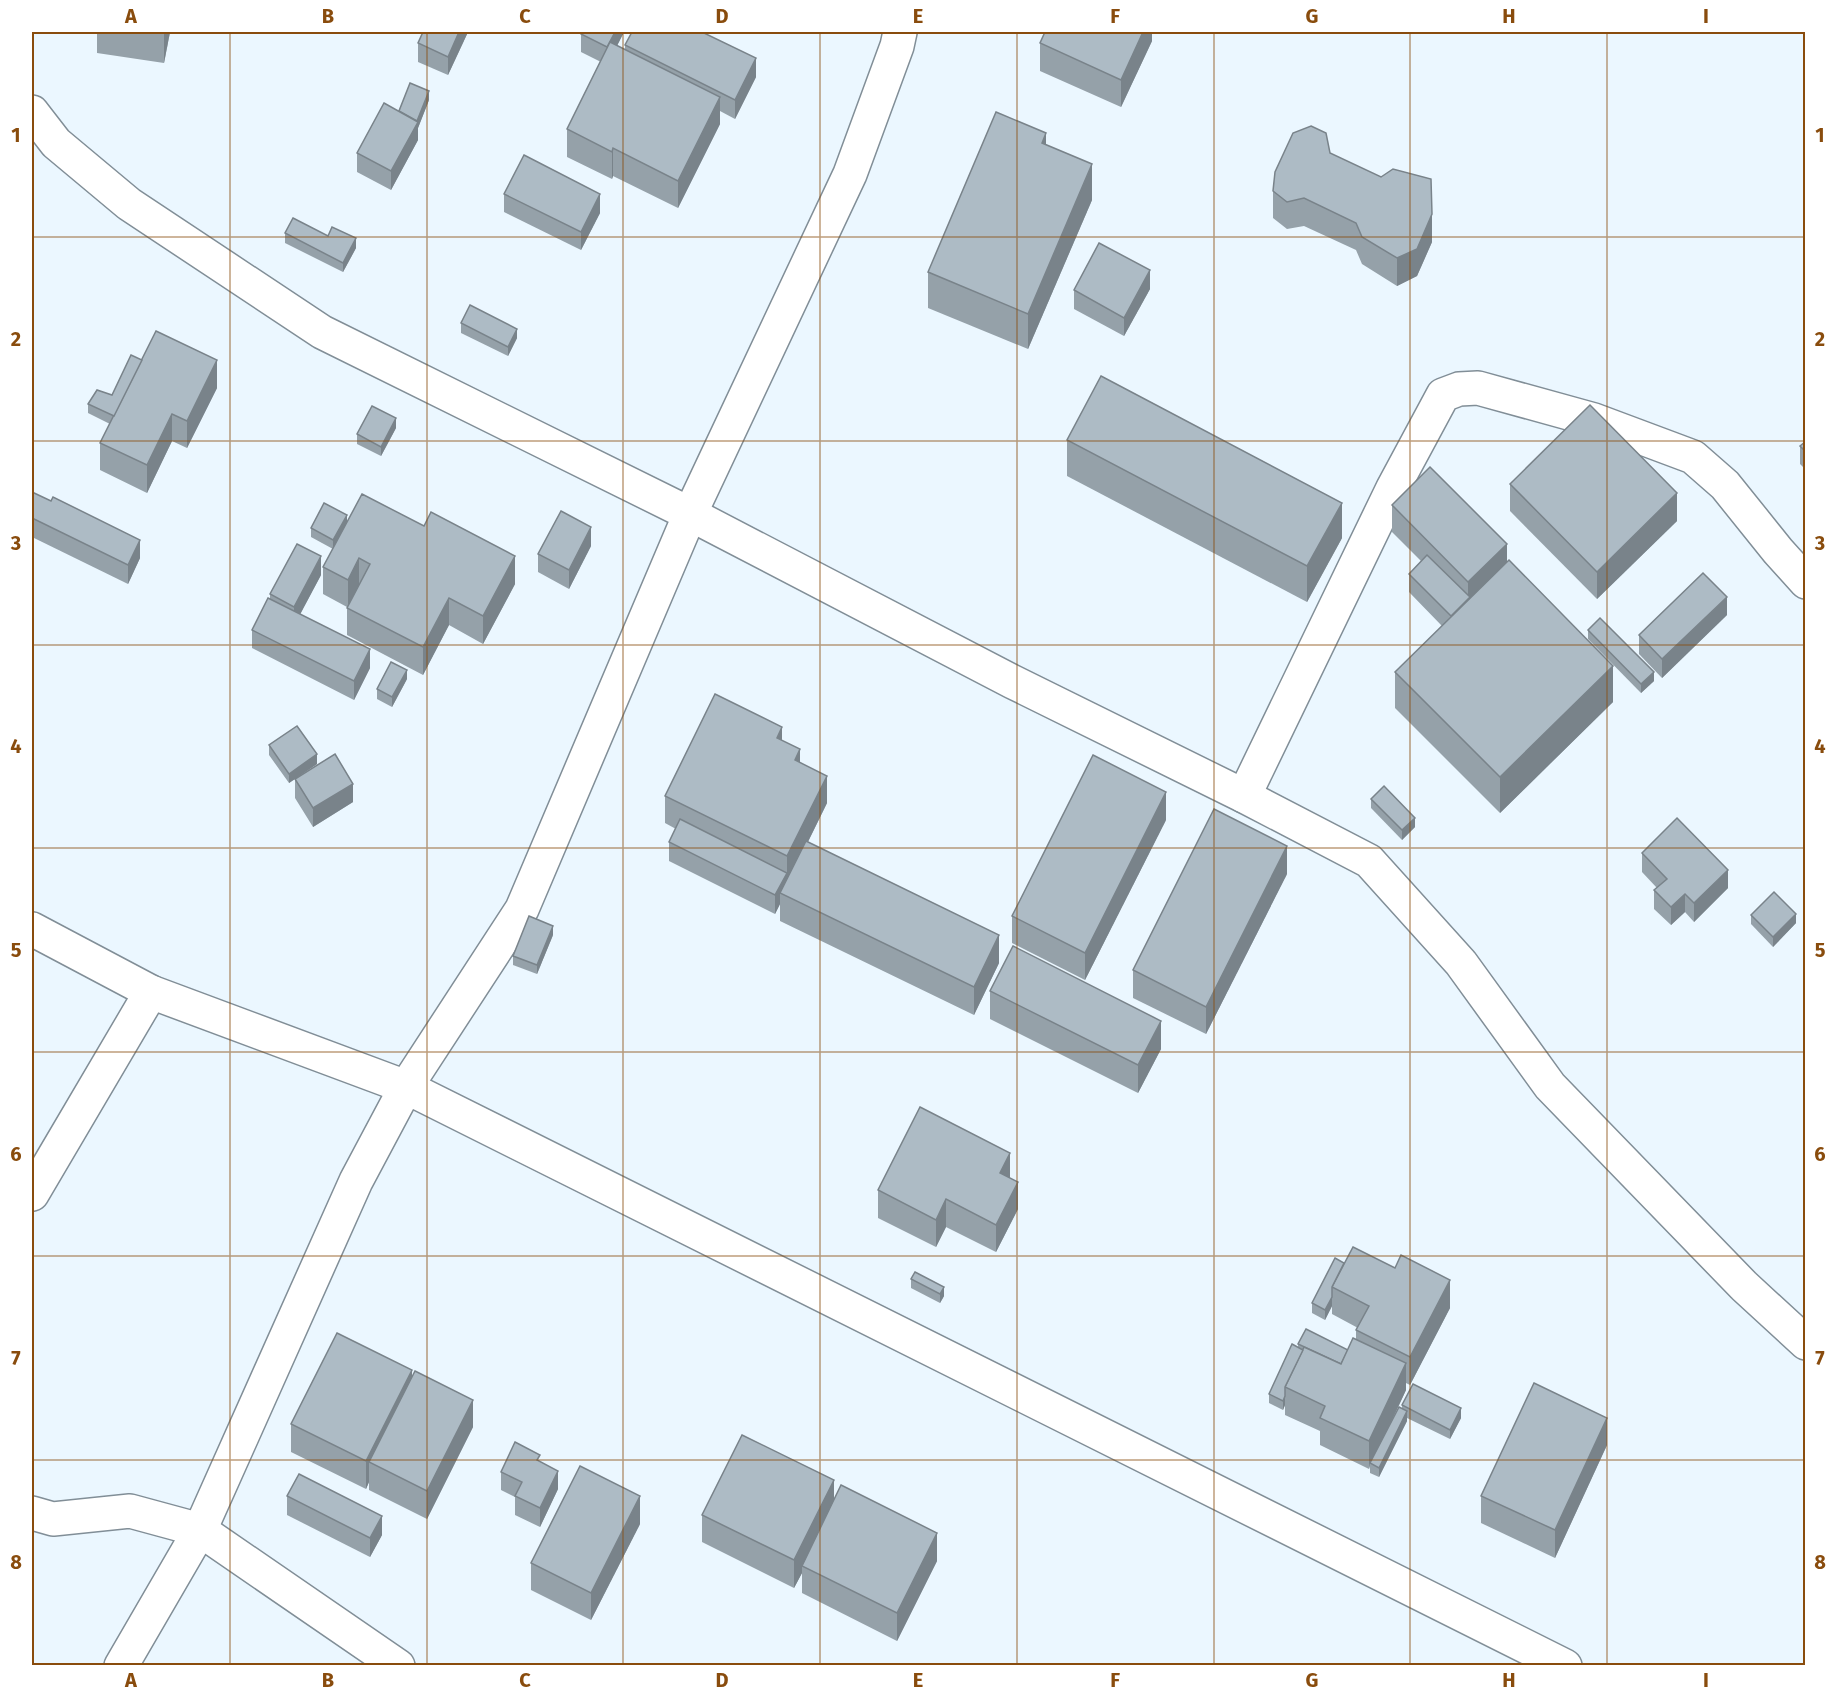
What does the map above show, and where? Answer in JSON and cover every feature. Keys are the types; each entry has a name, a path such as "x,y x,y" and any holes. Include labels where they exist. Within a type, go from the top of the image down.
{"street":[{"path":"122,1665 200,1530 357,1181 406,1087 522,909 690,514 850,174 897,46 900,32"},
{"path":"32,112 56,143 129,204 322,332 690,514 1013,682 1244,796 1369,861 1461,963 1550,1086 1744,1286 1806,1343"},
{"path":"1244,796 1393,488 1443,395 1459,389 1478,388 1594,420 1693,457 1725,485 1806,582"},
{"path":"32,929 151,993 406,1087 1565,1665"},
{"path":"32,1194 151,993"},
{"path":"32,1513 53,1520 130,1511 200,1530 398,1665"}],"building":[{"path":"423,32 459,32 448,57 418,43"},
{"path":"582,32 615,32 607,47 581,34"},
{"path":"632,32 702,32 756,58 735,100 625,45"},
{"path":"1045,32 1143,32 1121,80 1040,43"},
{"path":"610,42 720,97 678,181 613,148 612,152 567,129"},
{"path":"410,83 429,91 417,121 399,111"},
{"path":"384,103 418,122 391,171 357,153"},
{"path":"996,112 1046,133 1042,143 1092,164 1028,314 928,272"},
{"path":"1311,126 1326,133 1330,153 1381,177 1393,169 1431,179 1432,214 1417,249 1397,258 1362,237 1356,223 1304,198 1287,202 1273,191 1275,172 1293,133"},
{"path":"524,155 600,194 581,232 504,194"},
{"path":"293,218 328,236 332,227 356,238 343,263 285,233"},
{"path":"1099,243 1150,270 1124,318 1074,290"},
{"path":"470,305 517,329 508,347 461,323"},
{"path":"156,331 217,360 187,421 172,414 147,465 100,443"},
{"path":"131,355 142,360 114,416 88,404 97,390 112,395"},
{"path":"1101,376 1342,503 1307,566 1067,440"},
{"path":"1590,405 1677,493 1597,572 1510,484"},
{"path":"372,406 396,418 381,447 357,434"},
{"path":"1806,441 1806,452 1800,446"},
{"path":"1430,467 1507,544 1468,582 1392,505"},
{"path":"32,492 51,501 53,497 140,540 128,565 32,518"},
{"path":"362,494 424,526 431,512 515,556 483,616 449,598 423,647 347,608 370,564 359,558 348,580 323,567"},
{"path":"324,503 347,515 333,540 311,528"},
{"path":"561,511 591,527 569,570 538,554"},
{"path":"297,544 321,556 294,607 270,594"},
{"path":"1427,555 1470,597 1451,616 1409,574"},
{"path":"1509,560 1613,666 1500,777 1395,672"},
{"path":"1703,573 1727,597 1662,659 1639,635"},
{"path":"268,598 370,649 354,681 252,630"},
{"path":"1600,618 1654,672 1641,684 1588,630"},
{"path":"391,662 407,670 392,697 377,689"},
{"path":"715,694 782,727 777,738 800,749 795,760 827,776 787,856 665,796"},
{"path":"297,726 317,754 289,774 269,745"},
{"path":"335,754 353,784 313,808 295,779"},
{"path":"1093,755 1166,792 1085,953 1012,916"},
{"path":"1384,786 1415,818 1402,830 1371,799"},
{"path":"1214,809 1287,846 1206,1007 1133,970"},
{"path":"1677,818 1728,870 1694,903 1685,894 1671,907 1654,890 1667,879 1642,853"},
{"path":"680,819 787,873 775,895 669,842"},
{"path":"806,841 999,935 974,987 780,893"},
{"path":"1774,892 1796,914 1773,937 1751,915"},
{"path":"529,916 553,926 537,965 513,956"},
{"path":"1013,946 1161,1021 1138,1065 990,991"},
{"path":"920,1107 1010,1153 1000,1173 1018,1182 996,1225 946,1199 936,1220 878,1190"},
{"path":"1353,1247 1395,1268 1401,1255 1450,1280 1410,1357 1356,1330 1369,1306 1332,1287"},
{"path":"1335,1258 1344,1263 1332,1287 1332,1297 1325,1310 1312,1303"},
{"path":"915,1272 944,1287 940,1294 911,1279"},
{"path":"1306,1329 1348,1350 1341,1364 1298,1344"},
{"path":"337,1333 412,1370 366,1461 291,1424"},
{"path":"1353,1338 1406,1363 1369,1441 1320,1418 1325,1406 1285,1387 1304,1347 1341,1364"},
{"path":"1292,1344 1303,1350 1285,1387 1283,1401 1269,1394"},
{"path":"415,1371 473,1400 427,1491 369,1462"},
{"path":"1534,1383 1607,1418 1555,1530 1481,1496"},
{"path":"1413,1384 1461,1408 1450,1430 1402,1405"},
{"path":"1399,1407 1407,1411 1379,1468 1370,1463"},
{"path":"742,1435 834,1480 794,1560 702,1515"},
{"path":"515,1442 540,1455 537,1460 558,1471 540,1508 515,1496 522,1482 501,1472"},
{"path":"580,1466 640,1496 591,1593 531,1563"},
{"path":"299,1474 382,1516 370,1538 287,1496"},
{"path":"841,1485 937,1533 897,1613 802,1566"}]}
